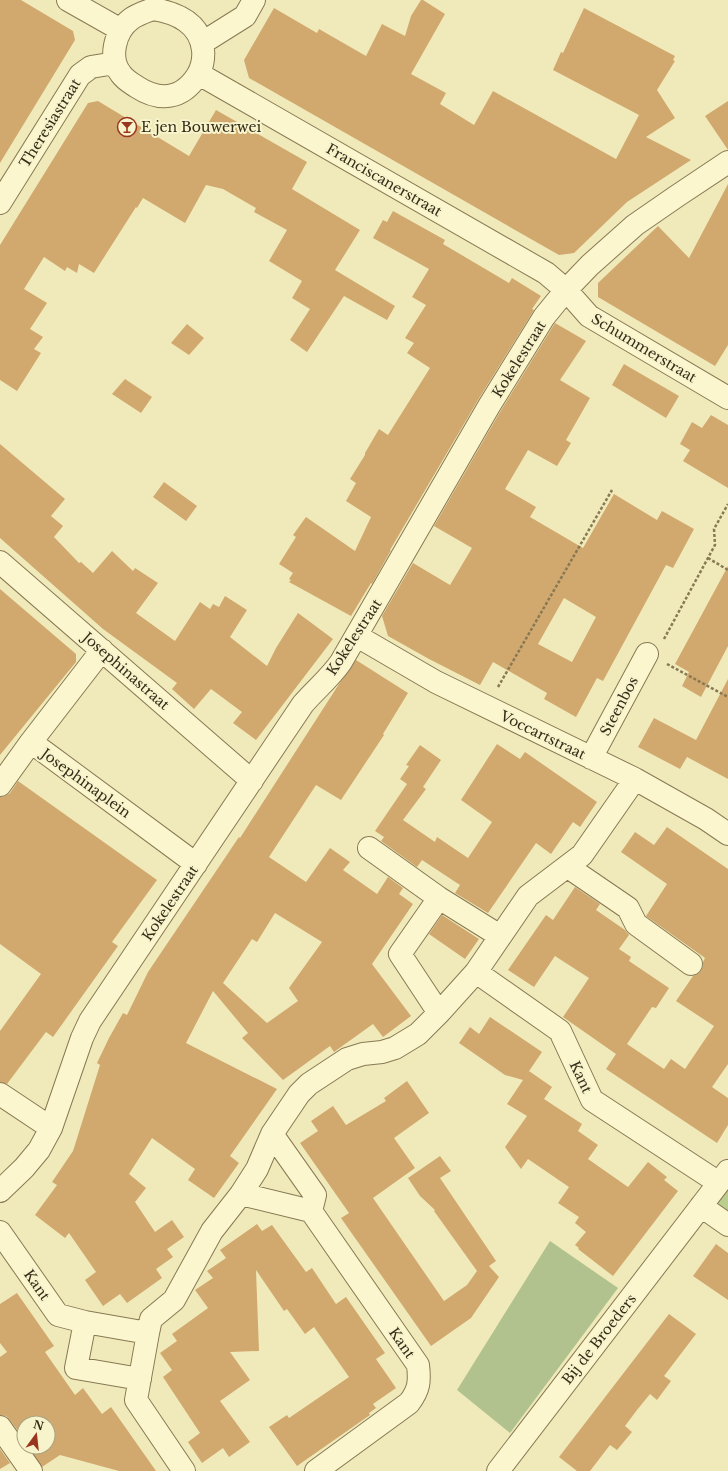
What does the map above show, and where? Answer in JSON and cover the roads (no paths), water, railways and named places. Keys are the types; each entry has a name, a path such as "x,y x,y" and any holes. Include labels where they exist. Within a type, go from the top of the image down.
{"street":[{"path":"68,0 121,30"},
{"path":"202,43 245,16 254,0"},
{"path":"153,10 159,10 177,15 189,22 198,32 202,43 204,54 198,74 191,84 182,92 171,96 161,97 150,94 129,82 120,74 115,63 115,46 121,30 130,20 141,13 153,10"},
{"name":"Theresiastraat","path":"0,203 80,75 91,67 115,63"},
{"name":"Franciscanerstraat","path":"198,74 546,273 566,290"},
{"name":"Kokelestraat","path":"0,1191 24,1168 39,1150 52,1128 79,1045 90,1021 303,704 331,675 357,636 490,406 544,317 566,290 590,265 635,225 728,162"},
{"name":"Schummerstraat","path":"566,290 589,316 728,398"},
{"name":"Josephinastraat","path":"0,562 252,781"},
{"name":"Voccartstraat","path":"357,636 436,682 635,779 706,819 728,834"},
{"name":"Josephinaplein","path":"102,650 30,742 196,864"},
{"name":"Steenbos","path":"591,758 647,654"},
{"path":"0,785 30,742"},
{"path":"184,1471 136,1400 151,1319 174,1300 212,1231 241,1194 257,1169 272,1134 299,1094 309,1084 347,1059 363,1054 382,1052 395,1048 418,1034 440,1013 476,972 528,896 582,856 635,779"},
{"path":"369,848 439,898 500,936"},
{"path":"568,867 628,908 636,924 691,964"},
{"path":"439,898 400,954 440,1013"},
{"name":"Kant","path":"476,972 560,1031 592,1100 724,1177"},
{"path":"0,1094 52,1128"},
{"path":"241,1194 311,1211 315,1195 272,1134"},
{"name":"Bij de Broeders","path":"498,1471 724,1177"},
{"path":"701,1206 728,1225"},
{"name":"Kant","path":"311,1211 418,1365 419,1383 415,1395 409,1404 316,1471"},
{"name":"Kant","path":"0,1232 58,1315 85,1322 148,1333"},
{"path":"85,1322 76,1368 140,1379"},
{"path":"0,1427 31,1471"}],"place":[{"name":"E jen Bouwerwei","path":"127,127"}]}
